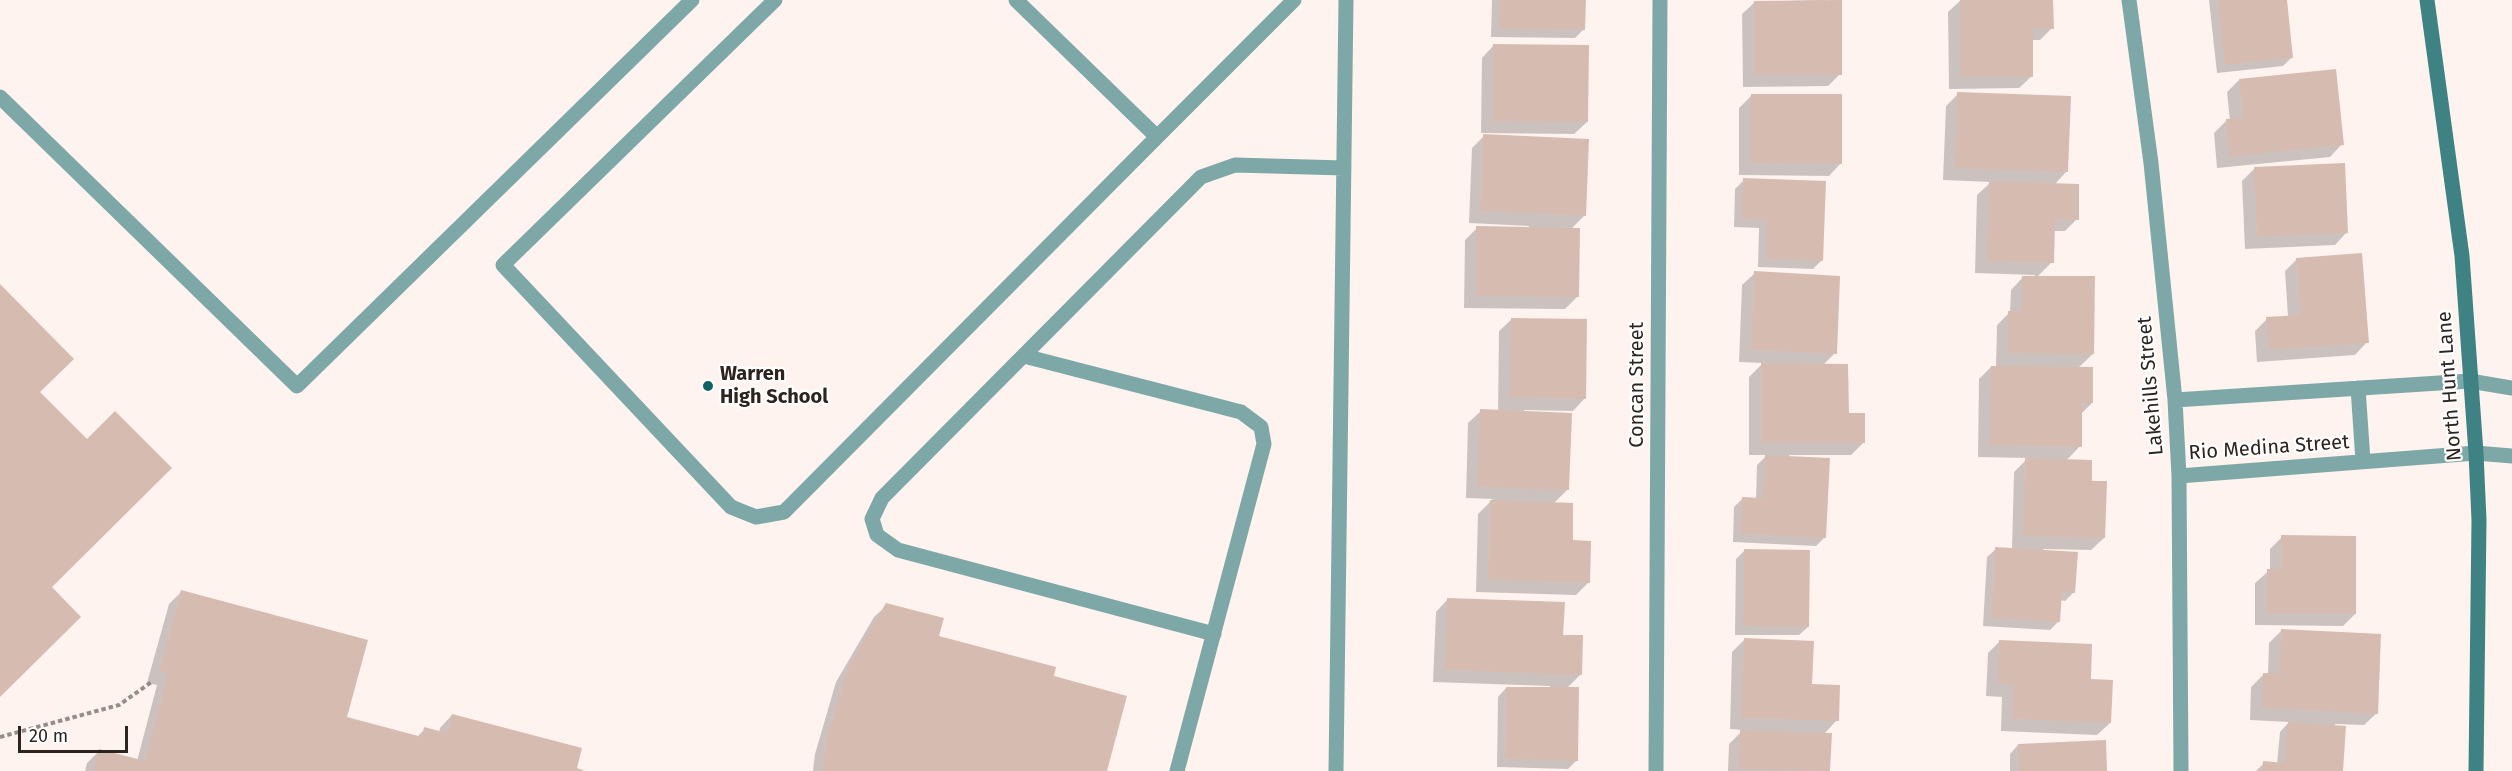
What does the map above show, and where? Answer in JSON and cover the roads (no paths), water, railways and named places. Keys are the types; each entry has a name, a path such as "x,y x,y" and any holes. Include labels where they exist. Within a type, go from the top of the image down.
{"main road":[{"name":"North Hunt Lane","path":"2427,0 2462,256 2476,453 2479,520 2476,771"}],"street":[{"path":"0,97 297,386 692,0"},
{"path":"775,0 503,266 731,507 756,517 784,512 1294,0"},
{"path":"1016,0 1157,137"},
{"path":"1336,771 1346,0"},
{"name":"Concan Street","path":"1656,771 1660,0"},
{"name":"Lakehills Street","path":"2129,0 2151,163 2175,400 2179,476 2181,771"},
{"path":"1214,634 898,550 877,535 872,519 882,498 1202,177 1235,165 1344,168"},
{"path":"1024,356 1241,412 1261,427 1264,444 1177,771"},
{"path":"2175,400 2470,381 2512,388"},
{"name":"Rio Medina Street","path":"2358,388 2363,461"},
{"name":"Rio Medina Street","path":"2179,476 2476,453 2512,456"}],"place":[{"name":"Warren High School","path":"708,386"}]}
